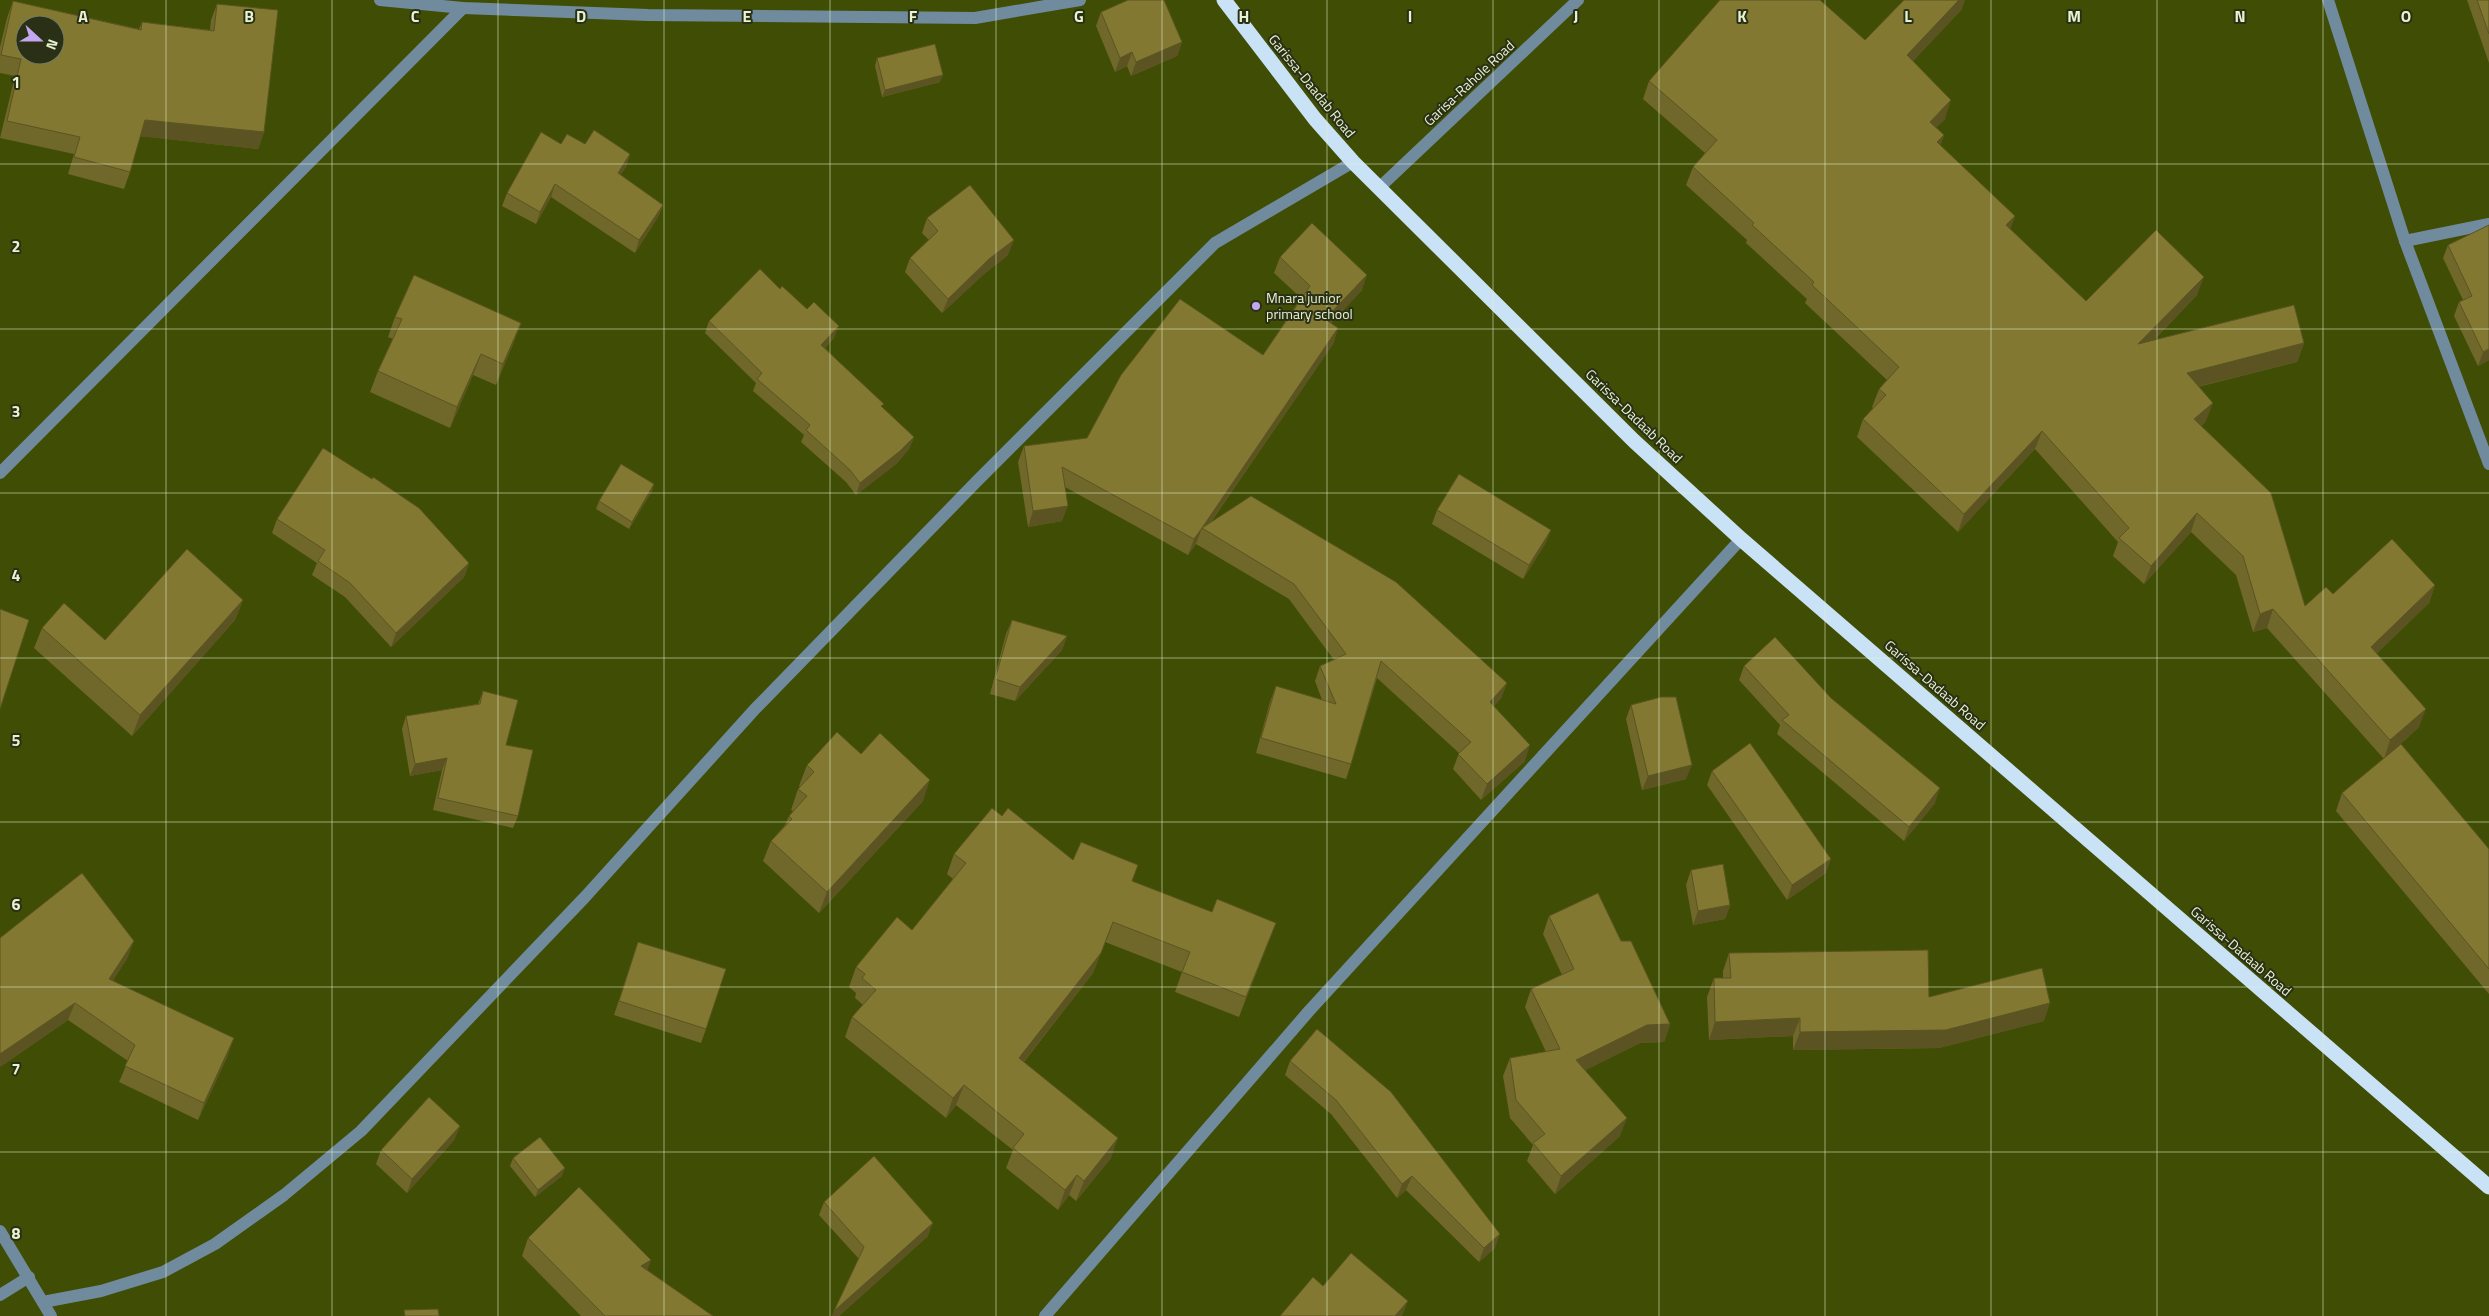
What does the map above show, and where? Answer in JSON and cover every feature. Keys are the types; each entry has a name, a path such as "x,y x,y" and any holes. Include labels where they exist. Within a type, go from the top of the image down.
{"highway":[{"name":"Garissa-Daadab Road","path":"1224,0 1315,119 1353,162 1380,187"},
{"name":"Garissa-Dadaab Road","path":"1380,187 1634,441 1741,539 2489,1187"}],"street":[{"path":"380,0 463,8 648,16 976,18 1080,0"},
{"name":"Garisa-Rahole Road","path":"1380,187 1578,0"},
{"path":"2328,0 2405,241 2489,464"},
{"path":"0,473 463,8"},
{"path":"43,1302 101,1291 163,1272 215,1244 284,1195 361,1131 585,897 762,702 1215,243 1353,162"},
{"path":"2405,241 2489,224"},
{"path":"1045,1316 1309,1011 1741,539"},
{"path":"0,1231 51,1316"},
{"path":"0,1295 29,1277"}],"building":[{"path":"1128,0 1164,0 1182,42 1136,62 1132,52 1120,58 1101,12"},
{"path":"1720,0 1820,0 1865,40 1904,0 1959,0 1907,55 1951,100 1930,122 1944,135 1937,142 2015,216 2006,225 2086,301 2156,230 2204,277 2138,344 2294,305 2304,343 2187,373 2213,403 2194,419 2271,493 2305,606 2326,587 2333,594 2392,539 2435,585 2371,647 2426,709 2390,740 2273,609 2260,614 2243,556 2197,513 2151,566 2119,538 2129,528 2042,431 1964,514 1863,419 1886,395 1879,389 1899,367 1812,285 1814,282 1752,225 1754,223 1693,167 1717,140 1649,81"},
{"path":"2477,0 2489,0 2489,34"},
{"path":"13,1 141,30 142,22 214,31 217,4 278,10 264,132 145,120 130,172 74,157 80,137 7,121 20,65 65,65 65,15 15,15 15,58 1,55"},
{"path":"935,44 943,75 885,90 877,58"},
{"path":"594,130 630,154 618,173 663,205 639,240 555,184 540,212 507,193 541,132 561,144 567,134 585,144"},
{"path":"970,185 1014,240 989,259 948,299 910,258 938,231 927,218"},
{"path":"1312,223 1367,275 1325,319 1338,328 1194,539 1062,467 1068,506 1033,511 1024,446 1087,438 1121,375 1180,299 1263,355 1310,286 1280,257"},
{"path":"2489,225 2489,349 2483,352 2459,302 2472,296 2448,245"},
{"path":"760,269 780,289 782,286 807,309 814,302 839,326 821,345 884,404 881,406 914,437 900,451 860,483 850,470 806,430 810,425 757,379 762,373 709,321"},
{"path":"414,275 521,323 503,364 481,354 457,407 378,371 402,319 395,317"},
{"path":"323,448 372,479 373,477 419,508 469,563 396,633 350,583 318,561 325,550 277,519"},
{"path":"621,464 654,484 632,522 599,501"},
{"path":"1459,474 1551,530 1529,565 1437,510"},
{"path":"1251,496 1396,582 1507,683 1490,702 1530,745 1487,784 1458,754 1471,742 1381,661 1351,764 1261,738 1276,686 1336,704 1320,666 1346,654 1294,584 1202,528"},
{"path":"187,549 243,600 140,715 42,628 64,603 105,640"},
{"path":"0,609 29,620 0,709"},
{"path":"1012,620 1067,636 1020,687 995,679"},
{"path":"1775,637 1831,698 1940,788 1909,827 1782,720 1789,715 1744,666"},
{"path":"483,691 518,700 506,745 533,750 518,816 438,798 447,758 415,764 406,716 480,704"},
{"path":"1661,697 1676,697 1692,765 1648,776 1631,705"},
{"path":"837,732 861,754 880,733 930,780 827,892 771,841 792,819 789,816 807,796 798,789 814,772 807,765"},
{"path":"1750,743 1831,859 1792,885 1712,771"},
{"path":"2401,744 2489,849 2489,969 2342,793"},
{"path":"992,808 1002,816 1008,808 1073,860 1081,842 1138,865 1132,881 1212,912 1217,899 1276,923 1246,997 1182,972 1190,952 1113,922 1101,953 1019,1058 1118,1138 1084,1181 1077,1175 1065,1190 1013,1148 1024,1134 964,1085 953,1098 852,1017 876,990 862,978 865,974 856,967 897,917 912,930 966,863 954,854"},
{"path":"1723,864 1730,905 1698,911 1691,870"},
{"path":"82,873 134,941 109,979 234,1038 204,1103 125,1066 135,1045 75,1003 0,1054 0,938"},
{"path":"1598,893 1621,941 1631,941 1670,1024 1647,1025 1576,1060 1627,1118 1561,1176 1533,1143 1545,1134 1516,1100 1510,1058 1560,1049 1531,989 1574,969 1549,916"},
{"path":"638,942 726,969 706,1029 619,1001"},
{"path":"1928,950 1929,997 2042,968 2050,1003 1946,1030 1800,1032 1800,1018 1715,1022 1714,978 1731,978 1729,953"},
{"path":"1317,1029 1391,1092 1500,1234 1484,1248 1412,1176 1402,1184 1336,1100 1290,1061"},
{"path":"429,1097 460,1126 412,1179 381,1150"},
{"path":"540,1137 565,1168 538,1190 513,1158"},
{"path":"874,1156 933,1223 834,1311 864,1247 824,1202"},
{"path":"579,1187 651,1260 641,1266 713,1316 605,1316 528,1238"},
{"path":"1351,1253 1408,1301 1395,1316 1280,1316 1313,1277 1323,1286"},
{"path":"438,1309 439,1316 405,1316 404,1310"}],"place":[{"name":"Mnara junior primary school","path":"1256,306"}]}
